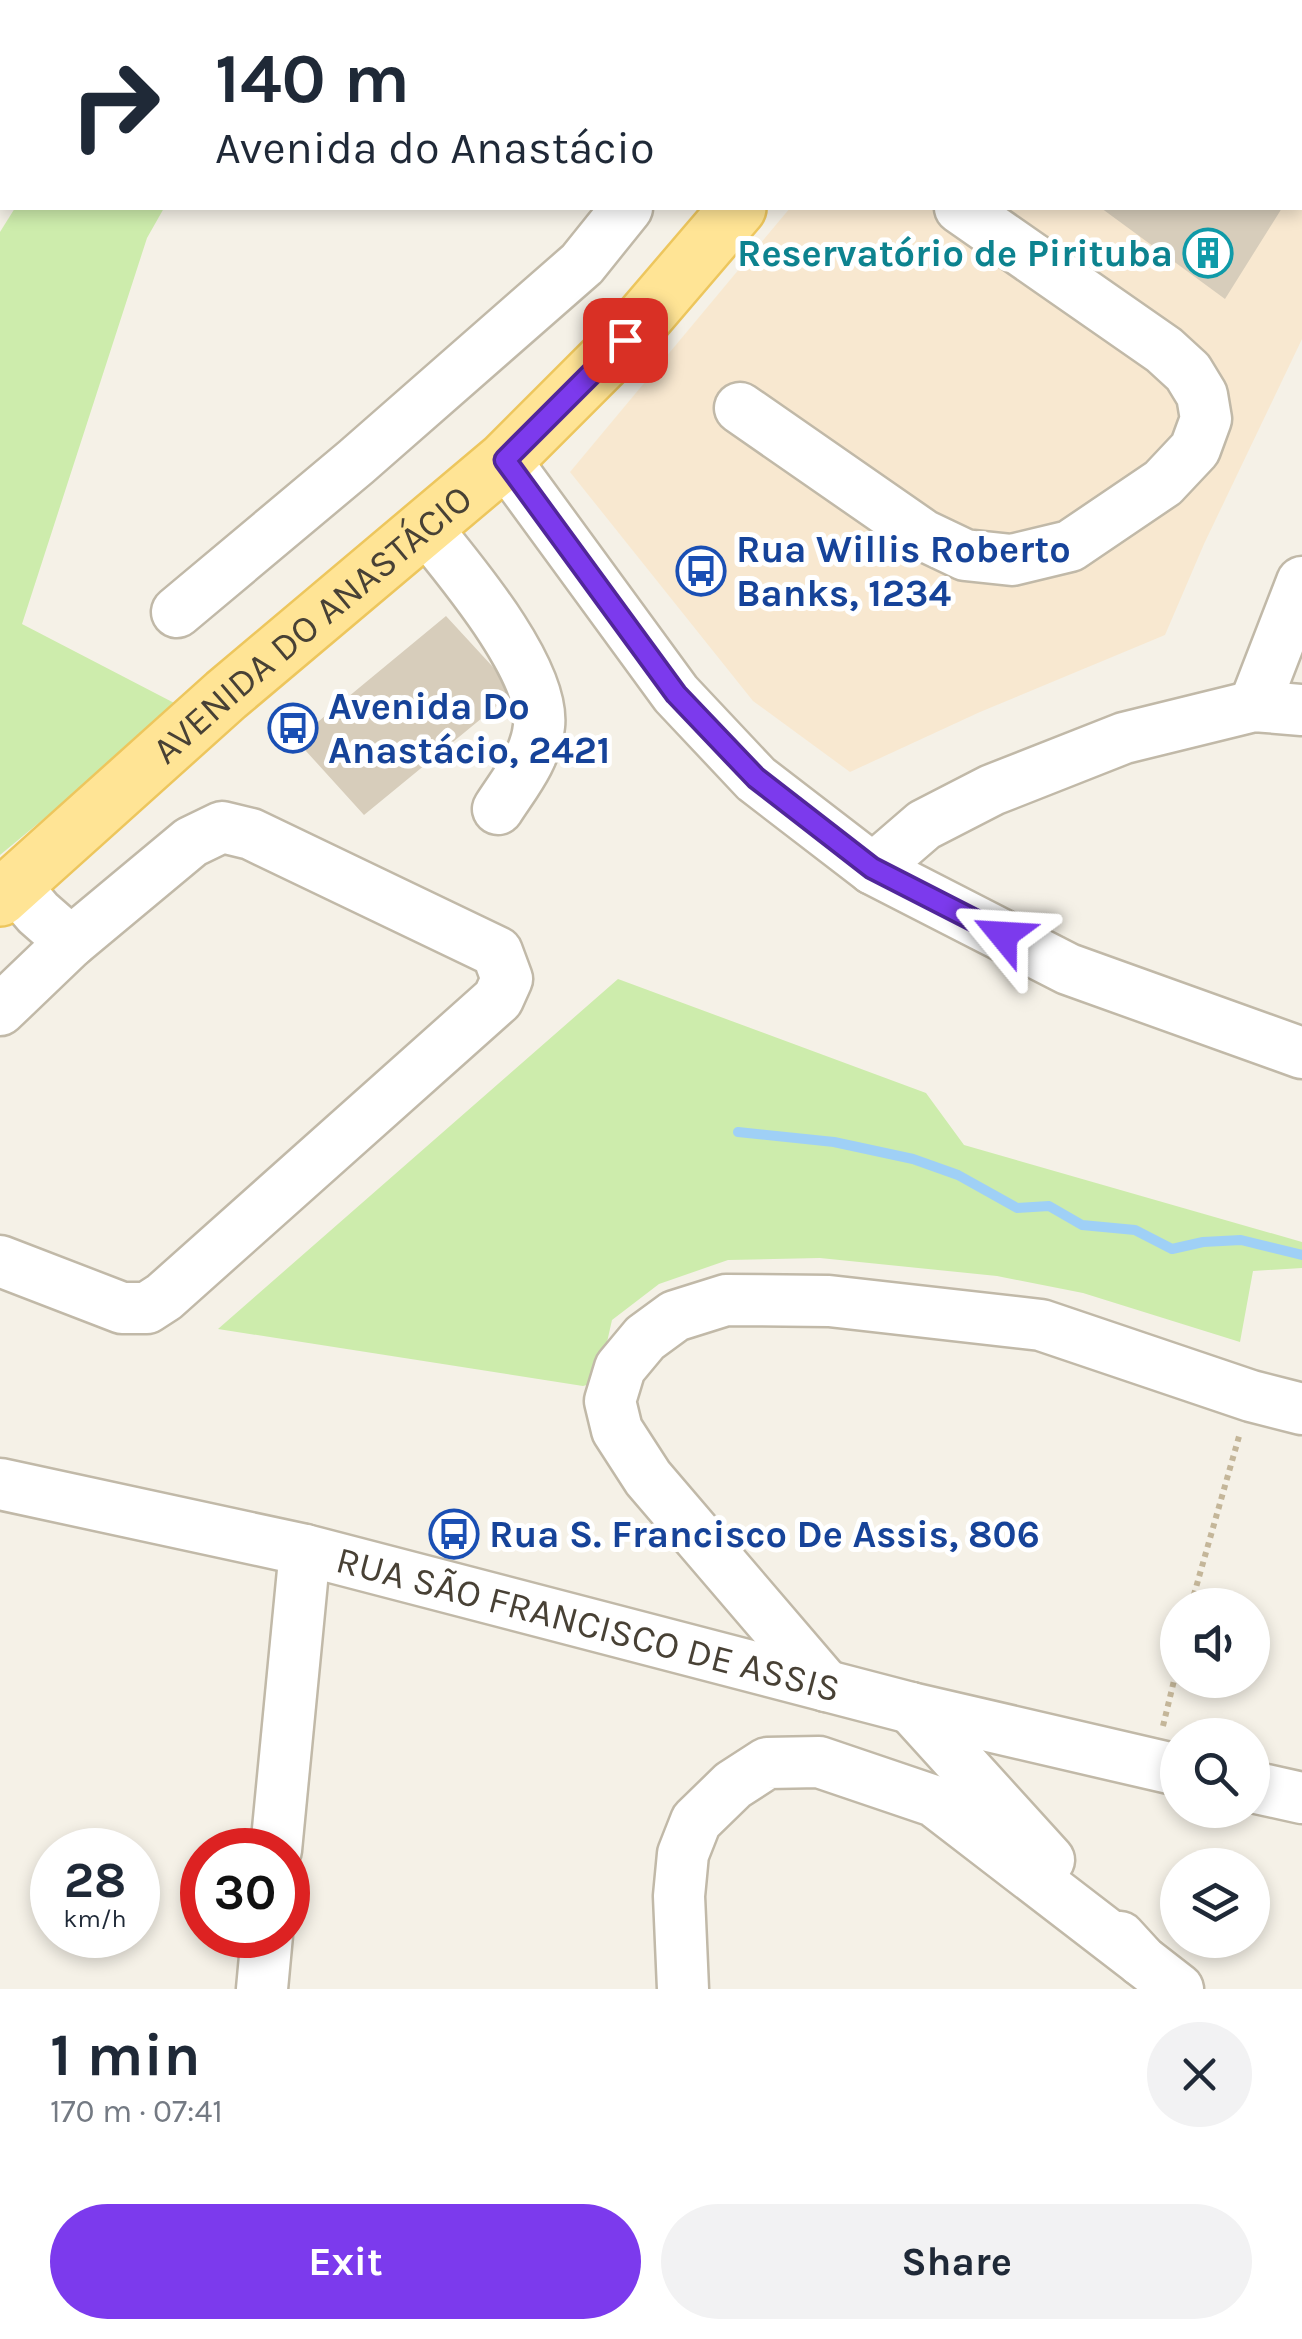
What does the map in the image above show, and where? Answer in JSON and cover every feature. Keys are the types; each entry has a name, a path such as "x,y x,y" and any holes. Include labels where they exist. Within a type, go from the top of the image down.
{"main road":[{"name":"AVENIDA DO ANASTÁCIO","path":"7,892 226,695 505,460 625,340 736,210"}],"street":[{"path":"177,612 582,264 626,210"},
{"path":"740,408 923,535 965,555 1012,560 1070,546 1163,484 1195,449 1206,420 1202,394 1188,372 1164,350 963,210"},
{"path":"505,460 676,694 756,778 872,868 1068,969 1302,1053"},
{"path":"425,527 473,586 511,643 535,694 540,724 531,758 498,809"},
{"path":"872,868 924,825 992,790 1124,738 1278,708 1302,582"},
{"path":"0,1010 71,942 191,842 222,827 250,834 498,952 507,979 498,999 164,1298 147,1308 122,1308 0,1261"},
{"path":"7,892 71,942"},
{"path":"826,1686 648,1478 616,1430 610,1401 620,1368 645,1338 675,1316 726,1300 830,1301 1041,1325 1302,1410"},
{"name":"RUA SÃO FRANCISCO DE ASSIS","path":"0,1484 305,1550 911,1708 1160,1767"},
{"path":"278,1828 305,1550"},
{"path":"911,1708 1160,1975"},
{"path":"683,1989 678,1896 683,1854 696,1822 733,1785 768,1764 819,1762 934,1801 1160,1975"},
{"path":"1270,1791 1302,1798"},
{"path":"262,1989 265,1958"}],"path":[{"path":"1196,1588 1251,1396"}],"shaded area":[{"path":"788,210 1302,210 1302,339 1165,635 980,712 850,772 753,701 570,472"}],"green space":[{"path":"14,210 163,210 147,238 22,624 180,706 0,855 0,232"},
{"path":"618,979 926,1093 964,1145 1302,1242 1302,1268 1253,1271 1240,1342 1083,1293 997,1276 820,1258 728,1260 659,1284 612,1320 598,1382 583,1386 218,1329"}],"building":[{"name":"Reservatório de Pirituba","path":"1104,210 1281,210 1225,299"},
{"path":"446,616 515,691 364,815 296,740"}],"waterway":[{"path":"738,1132 834,1142 913,1159 958,1175 1017,1208 1049,1206 1082,1225 1135,1230 1172,1249 1241,1240 1302,1255"}],"place":[{"name":"Reservatório de Pirituba","path":"1208,253"},
{"name":"Rua Willis Roberto Banks, 1234","path":"701,571"},
{"name":"Avenida Do Anastácio, 2421","path":"293,728"},
{"name":"Rua S. Francisco De Assis, 806","path":"454,1534"}],"route":[{"path":"625,340 505,460 676,694 756,778 872,868 1003,935"}]}
